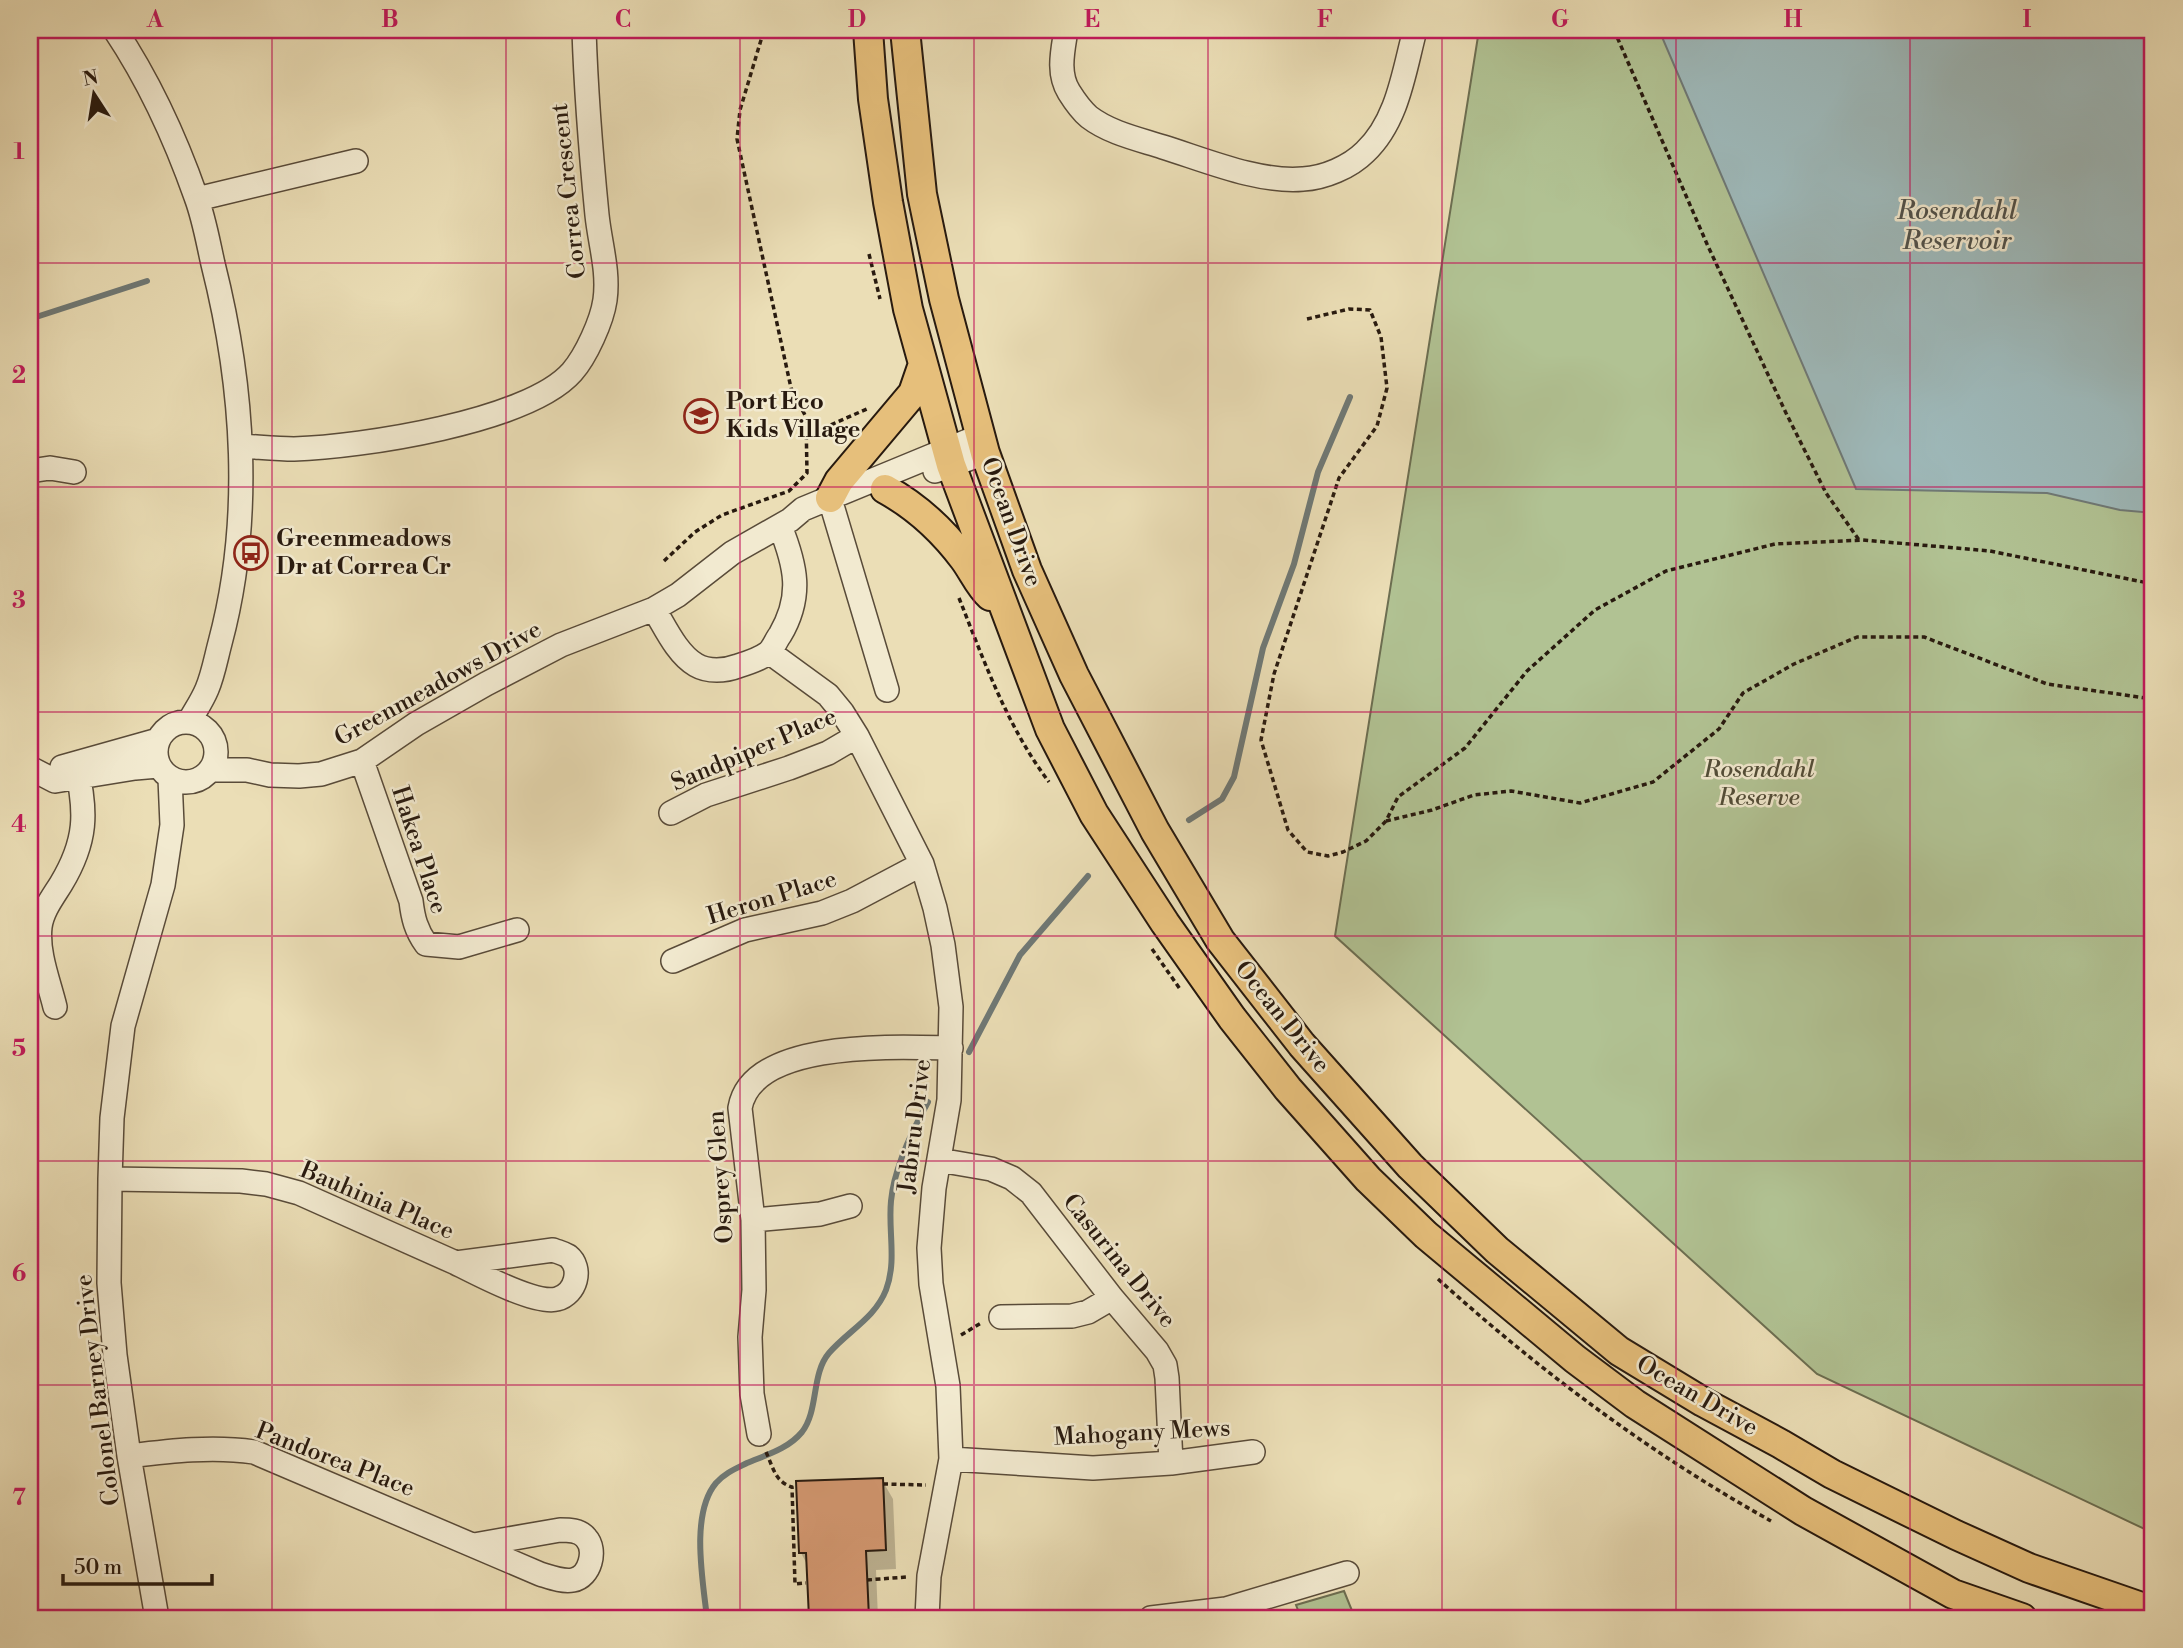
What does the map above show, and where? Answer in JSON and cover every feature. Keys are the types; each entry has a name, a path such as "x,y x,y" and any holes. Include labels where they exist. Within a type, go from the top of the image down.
{"main road":[{"name":"Ocean Drive","path":"868,30 873,99 888,202 908,309 949,457 1006,613 1050,729 1107,834 1232,1018 1314,1119 1368,1179 1426,1235 1504,1301 1635,1404 1802,1511 1953,1594 2022,1618"},
{"name":"Ocean Drive","path":"905,30 922,194 944,299 982,445 1027,570 1074,675 1155,831 1220,940 1301,1045 1410,1166 1497,1250 1619,1351 1703,1402 1832,1474 1956,1535 2029,1568 2153,1611"},
{"path":"832,503 839,481 913,393 923,363"},
{"path":"885,489 909,503 934,525 963,558 986,592 1006,613"}],"street":[{"path":"116,30 129,50 160,113 197,199 223,303 232,356 241,446 235,573 225,623 207,688 208,700 196,725"},
{"name":"Correa Crescent","path":"241,446 306,448 428,432 499,412 541,394 572,373 590,344 605,301 606,270 597,218 586,100 584,30"},
{"path":"1066,30 1061,67 1063,79 1067,91 1088,116 1114,131 1205,160 1291,180 1306,179 1338,169 1365,152 1375,140 1389,119 1415,30"},
{"path":"197,199 356,161"},
{"name":"Greenmeadows Drive","path":"832,503 982,445"},
{"name":"Greenmeadows Drive","path":"214,760 270,775 321,774 362,761 416,724 486,684 561,645 654,609 678,595 739,549 785,523 803,509 885,489 949,457"},
{"path":"30,471 50,468 74,472"},
{"path":"832,503 887,690"},
{"path":"654,609 683,653 694,664 705,669 731,669 769,652 788,622 795,599 785,523"},
{"name":"Jabiru Drive","path":"769,652 828,695 857,736 922,864 936,908 943,946 951,1007 949,1100 930,1219 929,1248 948,1386 951,1459 929,1576 927,1618"},
{"path":"34,770 55,781 77,772 158,740 171,726 196,725 213,738 214,760 202,778 172,776 135,768 77,772"},
{"name":"Sandpiper Place","path":"671,813 706,795 828,753 857,736"},
{"path":"158,740 155,755 172,776"},
{"name":"Hakea Place","path":"362,761 411,901 418,933 426,944 459,947 517,930"},
{"path":"55,1007 41,946 40,927 45,910 73,864 84,830 77,772"},
{"name":"Colonel Barney Drive","path":"157,1618 129,1456 116,1355 109,1283 110,1179 112,1118 123,1026 163,885 172,825 172,776"},
{"name":"Heron Place","path":"673,961 745,930 822,913 852,901 922,864"},
{"name":"Osprey Glen","path":"759,1434 752,1394 750,1337 754,1290 753,1220 740,1108 742,1096 748,1085 776,1067 817,1054 860,1047 951,1048"},
{"name":"Casurina Drive","path":"939,1160 991,1169 1012,1178 1031,1193 1112,1298 1137,1324 1164,1365 1171,1463"},
{"name":"Bauhinia Place","path":"110,1179 241,1181 265,1184 299,1193 456,1263"},
{"path":"753,1220 820,1214 850,1206"},
{"path":"1001,1317 1072,1316 1088,1312 1112,1298"},
{"name":"Pandorea Place","path":"129,1456 207,1448 254,1452 474,1545"},
{"name":"Mahogany Mews","path":"951,1459 1093,1468 1171,1463 1253,1452"},
{"path":"1151,1618 1227,1614 1347,1573"}],"path":[{"path":"664,561 695,532 722,515 789,491 807,474 806,417 791,388 737,139 740,110 764,30"},
{"path":"1614,30 1707,244 1786,414 1826,493 1859,540"},
{"path":"1307,319 1349,309 1370,310 1381,337 1387,388 1377,426 1339,478 1274,674 1261,740 1288,830 1307,852 1328,856 1366,841 1386,821 1398,797 1465,748 1527,671 1595,610 1666,571 1775,544 1859,540 1990,551 2153,584"},
{"path":"806,425 826,427 877,406 895,415"},
{"path":"1386,821 1432,810 1474,795 1511,791 1580,803 1653,782 1719,729 1743,693 1794,664 1857,637 1924,636 2047,684 2153,699"},
{"path":"941,1348 973,1326 1001,1317"},
{"path":"771,1464 779,1480 792,1487 795,1584 806,1583"},
{"path":"883,1484 915,1483 946,1488"},
{"path":"867,1580 929,1576"}],"green space":[{"name":"Rosendahl Reserve","path":"1479,30 2153,30 2153,1533 1817,1374 1335,936"},
{"path":"1344,1591 1355,1618 1301,1618 1296,1605"}],"water":[{"name":"Rosendahl Reservoir","path":"1659,30 2153,30 2153,513 2120,510 2047,493 1856,489"}],"building":[{"path":"883,1478 886,1550 866,1551 869,1618 809,1618 806,1553 799,1553 796,1481"}],"waterway":[{"path":"30,319 147,281"},
{"path":"1189,820 1222,799 1234,777 1263,648 1294,564 1318,472 1350,397"},
{"path":"969,1052 1020,955 1088,876"},
{"path":"707,1618 700,1548 703,1512 708,1496 716,1483 727,1474 783,1447 802,1432 811,1413 823,1362 836,1345 868,1316 881,1300 891,1268 890,1212 896,1176 916,1124 928,1102"}],"place":[{"name":"Port Eco Kids Village","path":"701,416"},
{"name":"Greenmeadows Dr at Correa Cr","path":"251,553"}]}
